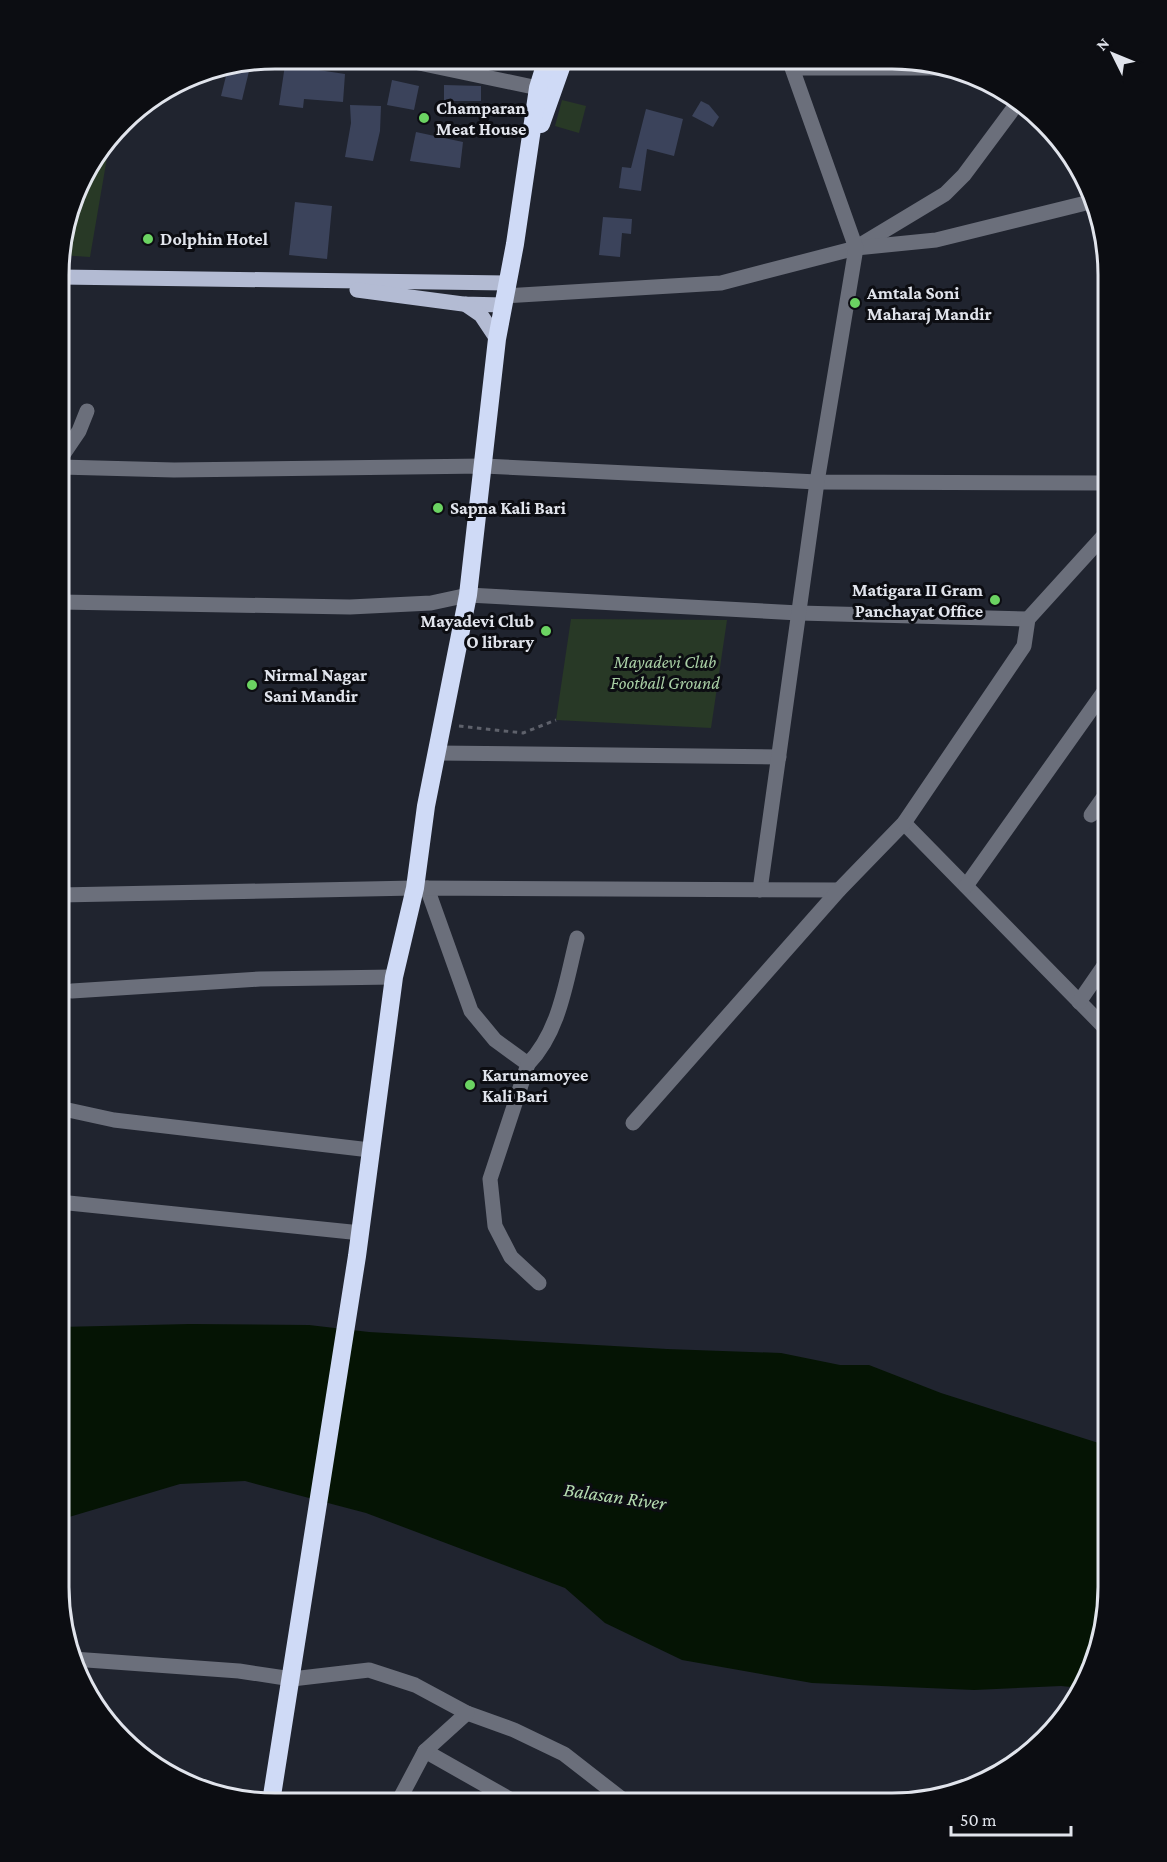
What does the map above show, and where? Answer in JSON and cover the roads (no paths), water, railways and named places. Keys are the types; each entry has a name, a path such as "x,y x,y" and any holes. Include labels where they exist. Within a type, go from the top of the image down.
{"highway":[{"path":"273,1793 361,1233 394,977 421,888 426,806 468,595 497,339 538,88 544,69"},
{"path":"528,154 560,69"}],"main road":[{"path":"69,277 289,281 505,294"},
{"path":"289,281 463,304 505,294"},
{"path":"463,304 481,315 497,339"}],"street":[{"path":"448,69 538,88"},
{"path":"760,890 817,482 855,248 792,69"},
{"path":"855,248 894,227 945,194 964,176 1013,109"},
{"path":"505,294 721,283 855,248 936,240 1085,203"},
{"path":"69,446 79,431 87,411"},
{"path":"69,467 186,470 484,466 817,482 1098,483"},
{"path":"633,1123 839,890 903,822 1024,646 1028,619 1098,542"},
{"path":"69,602 350,607 431,603 468,595 799,613 1028,619"},
{"path":"966,886 1098,700"},
{"path":"437,753 779,757"},
{"path":"1091,815 1098,805"},
{"path":"903,822 1098,1021"},
{"path":"69,895 421,888 839,890"},
{"path":"421,888 471,1011 495,1040 528,1064"},
{"path":"539,1283 512,1257 495,1226 490,1179 528,1064 537,1054 559,1011 577,938"},
{"path":"1079,1002 1098,974"},
{"path":"72,992 260,979 394,977"},
{"path":"69,1110 114,1120 370,1150"},
{"path":"69,1203 361,1233"},
{"path":"83,1660 238,1671 292,1679 369,1670 415,1685 467,1713 514,1730 564,1754 614,1793"},
{"path":"403,1793 425,1751 467,1713"},
{"path":"425,1751 499,1793"}],"water":[{"name":"Balasan River","path":"190,1324 309,1325 369,1332 667,1349 781,1353 840,1365 869,1365 941,1393 1098,1443 1098,1601 1087,1653 1072,1687 974,1690 812,1683 682,1660 605,1623 565,1588 366,1513 245,1481 180,1484 69,1517 69,1327"}],"place":[{"name":"Champaran Meat House","path":"424,118"},
{"name":"Dolphin Hotel","path":"148,239"},
{"name":"Amtala Soni Maharaj Mandir","path":"855,303"},
{"name":"Sapna Kali Bari","path":"438,508"},
{"name":"Matigara II Gram Panchayat Office","path":"995,600"},
{"name":"Mayadevi Club O library","path":"546,631"},
{"name":"Nirmal Nagar Sani Mandir","path":"252,685"},
{"name":"Karunamoyee Kali Bari","path":"470,1085"}],"park label":[{"name":"Mayadevi Club Football Ground","path":"665,672"}]}
